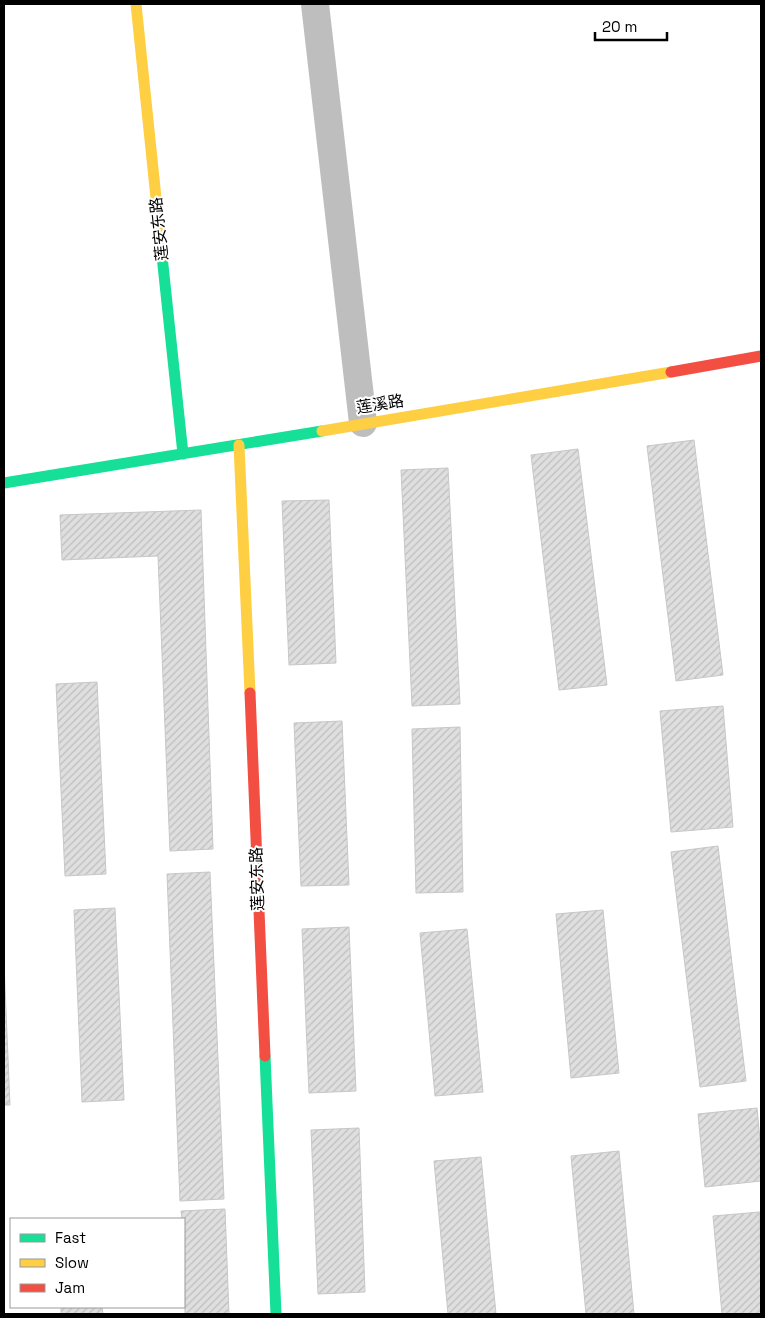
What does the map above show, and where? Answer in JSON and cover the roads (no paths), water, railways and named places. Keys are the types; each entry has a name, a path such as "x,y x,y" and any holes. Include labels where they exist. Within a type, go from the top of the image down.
{"street":[{"name":"莲安东路","path":"136,4 183,454"},
{"path":"316,4 363,423"},
{"name":"莲溪路","path":"4,483 474,406 761,356"},
{"name":"莲安东路","path":"239,445 276,1314"}]}
